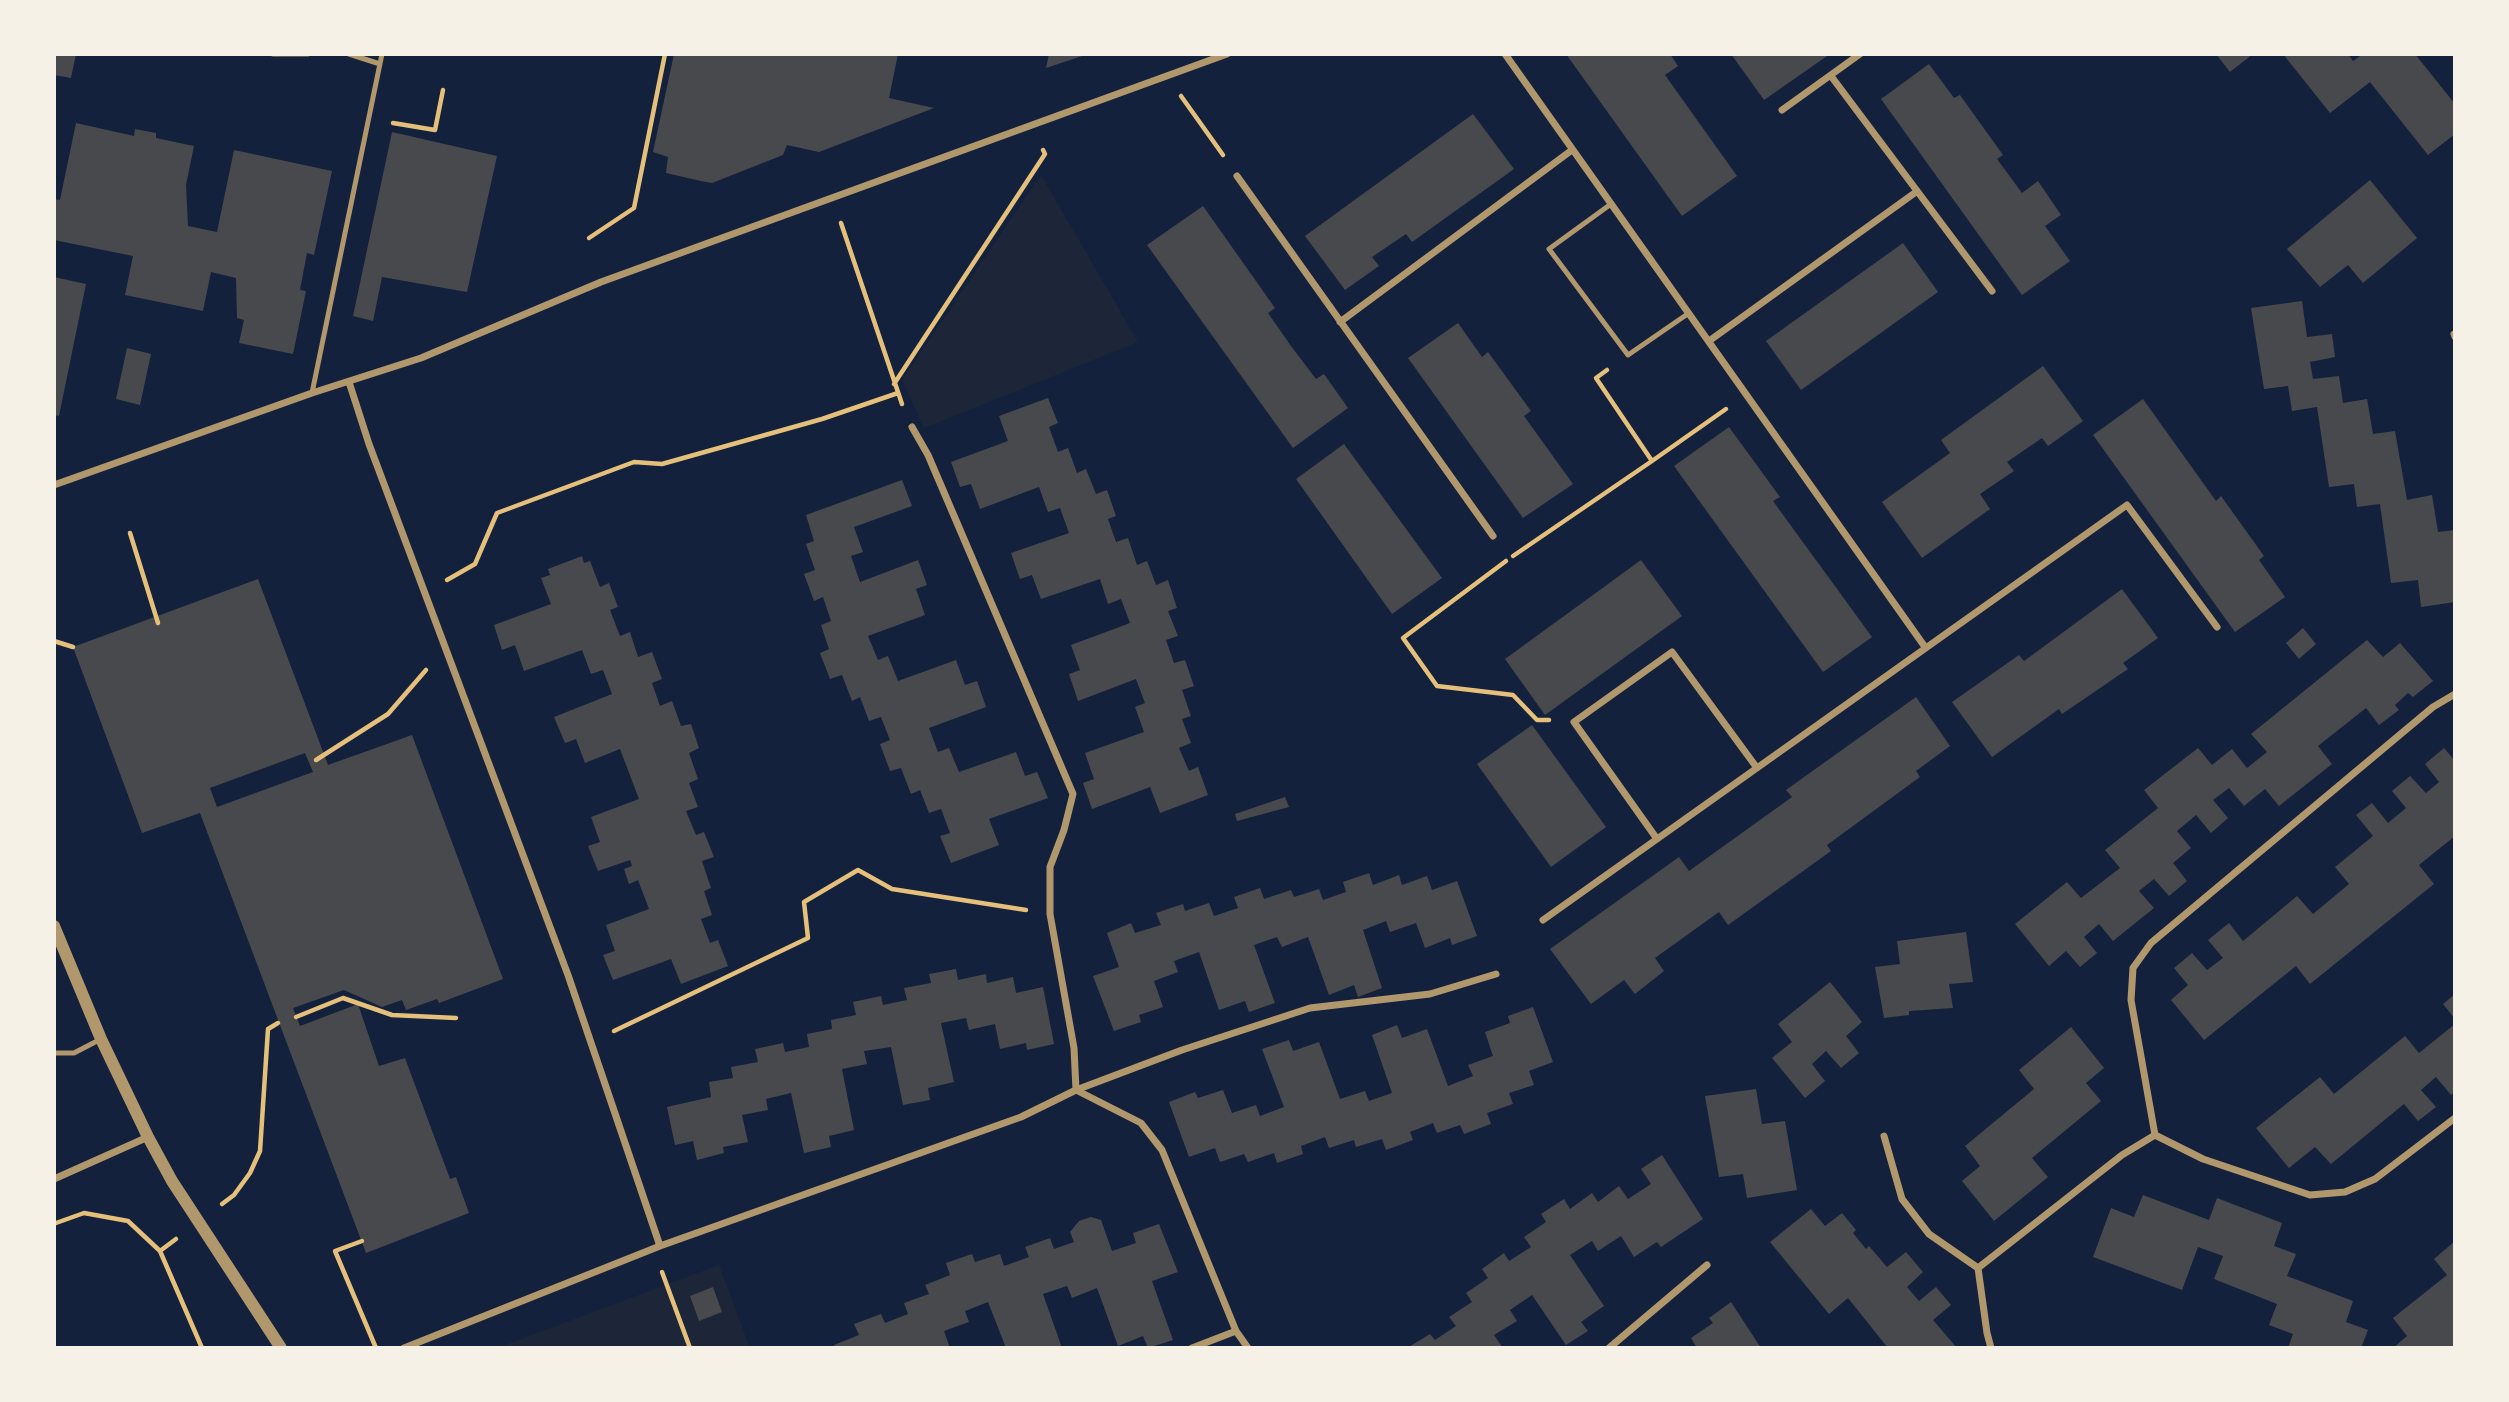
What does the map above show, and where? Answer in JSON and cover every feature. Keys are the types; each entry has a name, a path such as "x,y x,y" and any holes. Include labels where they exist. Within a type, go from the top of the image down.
{"street":[{"path":"54,485 312,393 421,358 601,282 833,200 1227,54"},
{"path":"1505,54 1925,647"},
{"path":"1782,110 1860,54"},
{"path":"1831,76 1992,291"},
{"path":"1340,322 1572,150"},
{"path":"1237,176 1493,536"},
{"path":"1709,341 1916,192"},
{"path":"349,382 591,1042 657,1247"},
{"path":"912,427 928,455 1073,794 1064,830 1049,867 1050,914 1074,1048 1076,1090"},
{"path":"1543,920 2127,505 2217,627"},
{"path":"1657,839 1574,722 1672,652 1757,768"},
{"path":"2155,1135 2131,1000 2133,968 2139,959 2161,934 2433,707 2455,694"},
{"path":"54,926 101,1039 148,1137 172,1181 281,1348"},
{"path":"404,1348 657,1247 1021,1117 1076,1090 1310,1008 1430,994 1496,974"},
{"path":"1076,1090 1141,1123 1162,1150 1236,1331 1248,1348"},
{"path":"2155,1135 2203,1159 2309,1195 2345,1192 2375,1179 2455,1118"},
{"path":"1979,1268 2122,1156 2155,1135"},
{"path":"1884,1136 1902,1199 1928,1234 1979,1268 1987,1333 1992,1348"},
{"path":"54,1179 148,1137"},
{"path":"1609,1348 1707,1265"},
{"path":"1192,1348 1236,1331"}],"lane":[{"path":"273,54 308,54"},
{"path":"349,54 380,64"},
{"path":"312,393 382,54"},
{"path":"1611,204 1549,249 1628,355 1689,313"},
{"path":"54,1053 74,1052 101,1039"}],"path":[{"path":"589,237 634,208 665,54"},
{"path":"1167,77 1237,176"},
{"path":"368,120 435,130 443,90"},
{"path":"894,384 1045,154 1034,124"},
{"path":"833,200 894,384 912,427"},
{"path":"953,294 958,298"},
{"path":"1628,355 1596,378 1652,461"},
{"path":"425,592 475,564 497,513 634,462 662,464 822,419 898,393"},
{"path":"1574,722 1537,720 1513,695 1437,687 1403,638 1510,559 1747,394"},
{"path":"130,533 158,623"},
{"path":"54,641 73,647"},
{"path":"316,760 387,714 446,648"},
{"path":"591,1042 808,938 804,902 858,870 892,889 1050,914"},
{"path":"296,1017 343,998 392,1014 456,1018"},
{"path":"234,1195 250,1173 260,1151 268,1029 278,1023"},
{"path":"56,1223 84,1213 128,1221 160,1251 202,1348"},
{"path":"362,1241 335,1251 376,1348"},
{"path":"657,1247 690,1348"}],"shaded area":[{"path":"1041,175 1138,342 924,428 902,380"},
{"path":"719,1265 750,1348 497,1348"}],"building":[{"path":"54,54 76,54 71,78 54,75"},
{"path":"674,54 898,54 889,98 934,108 819,152 787,145 783,155 712,183 701,181 666,173 668,157 653,152"},
{"path":"1049,54 1085,54 1085,55 1046,68"},
{"path":"1566,54 1670,54 1678,66 1665,75 1737,176 1682,216"},
{"path":"1731,54 1830,54 1764,100"},
{"path":"2216,54 2253,54 2230,72"},
{"path":"2283,54 2348,54 2353,61 2363,54 2415,54 2455,104 2455,134 2428,155 2370,82 2330,113"},
{"path":"1929,64 1954,98 1960,95 2003,155 1997,159 2022,193 2038,181 2061,215 2045,226 2070,261 2022,295 1881,99"},
{"path":"1473,114 1514,169 1412,242 1406,234 1372,257 1379,266 1345,290 1305,236"},
{"path":"76,123 134,136 135,129 156,133 156,138 194,146 186,185 188,226 217,232 234,150 332,171 314,255 307,253 300,290 306,291 293,354 239,343 244,320 237,318 236,278 211,272 203,311 125,295 133,256 54,240 54,199 60,200"},
{"path":"392,132 497,156 467,292 382,277 373,321 353,316"},
{"path":"2370,180 2417,238 2363,283 2348,265 2320,287 2287,249"},
{"path":"1203,206 1275,308 1268,313 1291,346 1316,379 1324,374 1348,408 1293,448 1147,245"},
{"path":"1903,243 1938,292 1801,390 1766,341"},
{"path":"54,277 86,284 59,416 54,415"},
{"path":"2302,301 2307,337 2332,334 2335,357 2310,362 2313,379 2339,376 2343,403 2367,399 2373,434 2395,431 2407,500 2432,495 2438,532 2455,530 2455,602 2421,607 2418,580 2391,583 2380,504 2357,507 2354,484 2329,487 2317,407 2292,411 2288,386 2264,389 2251,308"},
{"path":"1458,323 1482,357 1488,352 1531,411 1524,416 1573,484 1523,518 1408,358"},
{"path":"127,348 151,354 140,405 116,399"},
{"path":"2043,366 2083,421 2048,446 2042,438 2007,462 2014,471 1980,494 1990,509 1922,558 1882,502 1950,453 1941,440"},
{"path":"1048,398 1058,423 1049,427 1058,452 1068,448 1077,473 1086,469 1096,494 1107,490 1116,516 1108,519 1116,542 1128,538 1137,565 1147,561 1156,585 1168,580 1177,608 1168,611 1178,636 1166,640 1174,663 1185,660 1194,686 1182,690 1191,716 1182,719 1191,743 1179,748 1189,771 1198,767 1208,795 1160,813 1150,787 1092,809 1083,783 1094,779 1085,753 1144,732 1135,707 1145,703 1136,679 1078,701 1069,674 1080,670 1071,645 1130,623 1121,599 1108,604 1100,579 1041,599 1032,575 1020,579 1011,553 1069,533 1060,508 1048,512 1039,487 980,509 971,484 960,487 951,462 1008,441 999,416"},
{"path":"2143,399 2216,501 2221,496 2264,556 2259,560 2285,597 2235,632 2093,435"},
{"path":"1729,427 1780,497 1773,501 1872,637 1823,672 1674,466"},
{"path":"1344,444 1442,578 1392,614 1296,479"},
{"path":"902,480 912,506 854,527 863,552 851,556 860,582 918,560 927,585 916,589 925,615 868,636 878,660 888,656 898,681 956,660 965,685 977,681 986,707 929,728 938,752 949,748 959,772 1016,752 1025,776 1037,772 1048,798 989,819 999,845 951,863 940,836 950,833 941,809 929,813 920,790 911,794 901,768 890,771 880,744 890,740 881,717 869,721 860,697 852,701 842,675 830,679 820,653 829,649 821,625 831,621 823,597 814,601 804,574 815,570 806,544 814,541 806,515"},
{"path":"582,556 584,563 590,561 600,587 609,583 618,607 610,610 620,636 630,632 638,657 652,652 662,679 652,683 660,706 672,701 681,726 691,724 699,748 689,753 698,779 689,783 698,807 686,811 696,835 704,832 714,857 702,861 711,888 704,891 712,915 701,919 710,943 718,940 728,966 681,984 671,959 613,980 603,955 615,951 606,925 649,909 638,880 629,884 624,869 632,866 630,860 598,871 588,846 600,842 591,817 639,799 620,749 585,763 576,739 565,743 554,717 612,694 603,670 591,674 582,650 524,671 515,645 502,650 494,625 551,604 541,578 550,575 548,569"},
{"path":"1641,560 1682,616 1545,715 1505,659"},
{"path":"258,579 328,765 412,735 503,979 439,1003 437,999 406,1010 402,1000 382,1007 344,990 293,1008 300,1026 358,1004 379,1066 405,1058 450,1179 456,1177 469,1213 366,1253 200,813 142,833 73,647","holes":["305,753 313,772 217,807 210,788"]},
{"path":"2122,589 2158,638 2123,663 2128,669 2062,714 2059,709 1992,757 1952,702 2019,655 2024,661"},
{"path":"2303,628 2316,644 2299,659 2286,643"},
{"path":"2367,640 2383,657 2400,643 2433,681 2413,697 2408,693 2395,705 2399,710 2379,725 2366,708 2318,746 2332,764 2279,806 2265,789 2244,806 2229,788 2213,800 2228,818 2211,833 2196,815 2177,831 2191,848 2173,863 2187,881 2169,896 2154,879 2139,891 2154,908 2113,941 2099,924 2084,937 2097,953 2080,967 2066,951 2049,966 2015,924 2067,882 2081,898 2120,868 2105,850 2158,808 2144,790 2198,748 2212,765 2232,749 2247,768 2267,752 2251,734"},
{"path":"1916,697 1950,746 1916,771 1920,777 1827,845 1831,851 1728,925 1719,912 1655,958 1664,971 1635,994 1624,980 1591,1004 1550,949 1679,857 1689,871 1792,797 1786,790"},
{"path":"1532,725 1606,827 1551,867 1477,764"},
{"path":"2444,748 2455,761 2455,836 2419,865 2434,884 2310,984 2296,966 2204,1040 2171,1000 2188,985 2174,968 2192,953 2207,970 2223,958 2208,940 2229,923 2243,941 2297,896 2313,914 2349,884 2335,867 2373,836 2356,815 2372,803 2388,823 2406,808 2392,791 2410,776 2426,793 2439,782 2425,764"},
{"path":"1285,797 1289,807 1237,821 1235,814"},
{"path":"1369,873 1373,885 1399,875 1402,885 1427,876 1432,890 1457,881 1477,936 1452,945 1450,938 1425,948 1416,923 1390,932 1386,921 1363,930 1382,988 1358,997 1354,985 1329,995 1308,937 1282,947 1277,937 1254,945 1275,1003 1249,1012 1245,1001 1219,1010 1199,952 1174,961 1178,972 1154,981 1163,1007 1139,1015 1141,1022 1114,1031 1093,976 1119,967 1107,933 1131,923 1135,933 1161,925 1156,913 1183,904 1185,911 1209,903 1214,916 1238,908 1234,897 1260,888 1264,899 1291,890 1294,897 1319,889 1323,900 1346,892 1343,882"},
{"path":"1966,932 1973,982 1949,984 1953,1008 1909,1011 1909,1015 1884,1018 1875,967 1900,964 1897,941"},
{"path":"956,969 958,980 986,974 987,983 1013,977 1016,993 1043,987 1054,1044 1027,1050 1026,1043 1000,1049 995,1024 969,1030 966,1018 941,1023 954,1082 928,1088 930,1100 903,1105 891,1047 864,1051 867,1064 842,1069 854,1130 829,1136 831,1147 804,1153 791,1093 766,1099 768,1110 742,1115 748,1142 723,1147 724,1153 697,1160 693,1141 675,1145 667,1107 711,1097 709,1082 733,1078 731,1067 758,1062 755,1049 783,1043 785,1052 809,1047 807,1034 832,1029 831,1020 856,1015 853,1002 881,996 883,1005 907,1000 904,988 931,983 929,974"},
{"path":"1830,982 1862,1022 1846,1036 1859,1053 1841,1068 1826,1051 1812,1064 1825,1081 1805,1098 1772,1058 1792,1042 1778,1024"},
{"path":"2455,994 2455,1019 2443,1004"},
{"path":"1533,1007 1553,1062 1529,1071 1534,1085 1509,1093 1513,1104 1487,1113 1491,1124 1464,1134 1460,1125 1437,1133 1433,1123 1410,1132 1413,1140 1386,1150 1382,1139 1356,1147 1354,1140 1329,1148 1325,1137 1301,1146 1303,1154 1277,1163 1274,1153 1248,1162 1244,1154 1220,1162 1215,1148 1189,1157 1169,1102 1195,1092 1198,1098 1223,1090 1232,1113 1256,1105 1260,1116 1284,1107 1262,1049 1289,1040 1293,1051 1319,1042 1340,1099 1365,1091 1369,1101 1392,1093 1372,1035 1397,1025 1402,1038 1427,1029 1448,1086 1473,1076 1468,1065 1493,1056 1485,1032 1510,1023 1508,1016"},
{"path":"2455,1024 2455,1092 2451,1095 2436,1077 2421,1090 2436,1107 2418,1121 2404,1104 2331,1164 2315,1147 2289,1168 2256,1128 2320,1077 2334,1094 2405,1036 2419,1053"},
{"path":"2071,1027 2104,1068 2086,1083 2101,1101 2032,1158 2048,1177 1994,1221 1962,1181 1980,1166 1965,1146 2034,1089 2019,1070"},
{"path":"1756,1089 1762,1124 1785,1121 1797,1190 1747,1198 1743,1174 1719,1177 1705,1096"},
{"path":"1662,1155 1703,1219 1661,1247 1657,1242 1634,1257 1621,1236 1598,1251 1592,1241 1570,1255 1604,1306 1581,1322 1588,1331 1566,1345 1532,1295 1510,1310 1517,1321 1494,1335 1503,1348 1407,1348 1430,1334 1435,1340 1456,1326 1449,1317 1472,1302 1466,1293 1488,1278 1482,1269 1504,1253 1509,1261 1531,1247 1524,1237 1546,1222 1541,1214 1564,1199 1570,1209 1592,1193 1598,1202 1619,1186 1628,1199 1651,1184 1641,1169"},
{"path":"2143,1195 2209,1220 2217,1198 2282,1223 2274,1246 2296,1254 2287,1276 2353,1301 2346,1322 2368,1330 2361,1348 2288,1348 2293,1334 2269,1325 2277,1304 2214,1279 2223,1256 2198,1247 2182,1290 2093,1257 2111,1208 2134,1217"},
{"path":"1811,1209 1825,1226 1842,1213 1856,1230 1853,1233 1866,1249 1869,1246 1887,1267 1906,1252 1923,1272 1907,1287 1919,1301 1936,1287 1951,1305 1933,1320 1957,1348 1888,1348 1848,1298 1829,1314 1770,1242"},
{"path":"1091,1217 1101,1220 1112,1251 1136,1243 1133,1233 1159,1224 1178,1272 1152,1281 1173,1340 1148,1348 1143,1336 1118,1346 1097,1288 1072,1298 1067,1286 1043,1294 1062,1348 1006,1348 988,1302 965,1311 969,1322 944,1331 950,1348 835,1348 834,1345 859,1335 854,1324 881,1314 885,1323 908,1314 904,1303 929,1294 925,1285 950,1275 946,1263 972,1254 975,1262 1000,1254 1004,1266 1029,1257 1025,1247 1050,1238 1054,1249 1074,1242 1070,1232 1079,1221"},
{"path":"2455,1241 2455,1348 2393,1348 2407,1336 2393,1318 2447,1275 2434,1259"},
{"path":"713,1287 722,1312 699,1321 690,1296"},
{"path":"1731,1302 1761,1348 1697,1348 1691,1338 1713,1323 1709,1318"}]}
